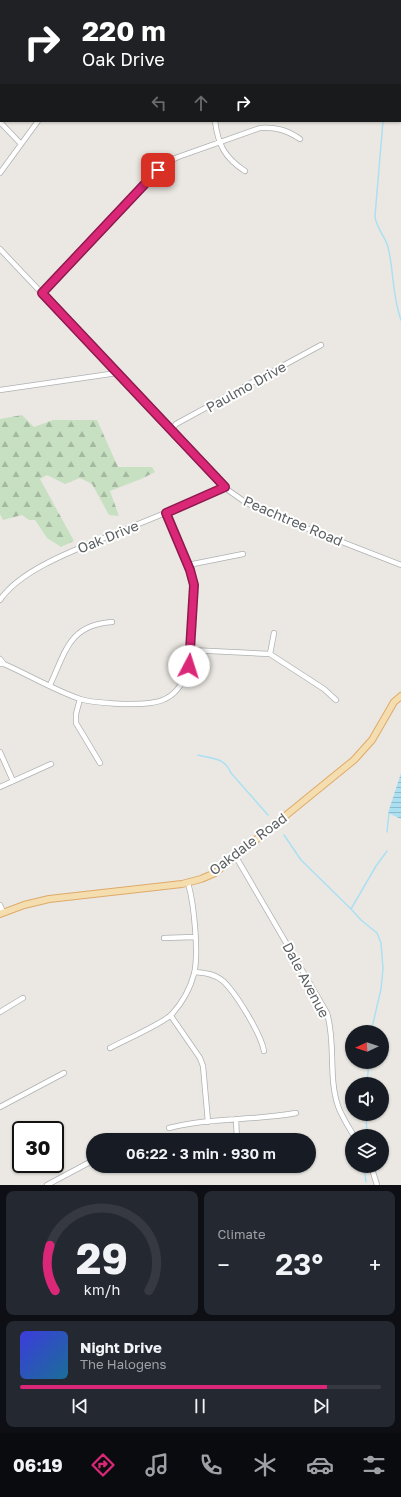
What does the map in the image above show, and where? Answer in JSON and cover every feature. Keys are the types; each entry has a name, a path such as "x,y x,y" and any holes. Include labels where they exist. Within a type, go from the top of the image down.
{"main road":[{"name":"Oakdale Road","path":"2,913 49,899 188,883 215,873 354,760 372,740 394,702 401,696"}],"street":[{"path":"0,122 21,144"},
{"path":"0,173 37,122"},
{"path":"215,122 220,142 228,158 245,170"},
{"path":"42,293 164,164 260,128 270,127 292,133 300,139"},
{"name":"Peachtree Road","path":"0,249 225,487 245,502 265,512 401,565"},
{"name":"Paulmo Drive","path":"171,430 176,424 321,345"},
{"path":"0,390 117,373"},
{"name":"Oak Drive","path":"0,600 10,588 49,562 225,487"},
{"path":"0,659 2,664 80,699 104,703 147,704 166,699 183,683 188,672 195,592 188,565 166,513"},
{"path":"188,565 243,554"},
{"path":"50,685 68,647 77,634 90,626 112,622"},
{"path":"270,654 274,633"},
{"path":"190,650 270,654 324,689 336,700"},
{"path":"80,699 76,714 76,723 100,763"},
{"path":"0,752 13,781"},
{"path":"0,787 50,764"},
{"name":"Dale Avenue","path":"236,857 327,1013 331,1033 335,1094 340,1110 350,1129"},
{"path":"110,1048 171,1016 189,990 194,972 195,937 194,904 188,883"},
{"path":"0,906 2,913"},
{"path":"164,938 195,937"},
{"path":"194,972 213,975 223,981 247,1015 262,1041 264,1051"},
{"path":"0,1012 23,998"},
{"path":"171,1016 200,1058 203,1066 208,1122"},
{"path":"0,1107 64,1073"},
{"path":"169,1128 189,1123 266,1118 296,1113"},
{"path":"236,1119 237,1133"},
{"path":"47,1185 86,1164"},
{"path":"373,1173 377,1185"}],"green space":[{"path":"22,415 34,427 53,420 97,420 118,467 152,467 155,472 110,491 119,516 109,515 92,484 80,478 65,484 47,475 40,479 74,541 61,547 47,538 35,520 29,520 22,515 3,520 0,514 0,419"}],"water":[{"path":"401,773 401,819 388,813"}],"waterway":[{"path":"383,122 375,216 377,224 388,247 396,302 401,320"},
{"path":"198,755 218,760 225,764 231,773 268,815"},
{"path":"387,832 389,813"},
{"path":"284,835 301,860 351,909"},
{"path":"373,1025 381,989 383,969 381,943 377,933 361,920 351,909 376,866 387,851"},
{"path":"368,1069 368,1077"},
{"path":"366,1121 367,1129"},
{"path":"365,1173 366,1182"}],"route":[{"path":"158,170 42,293 225,487 166,513 193,578 195,592 189,666"}]}
